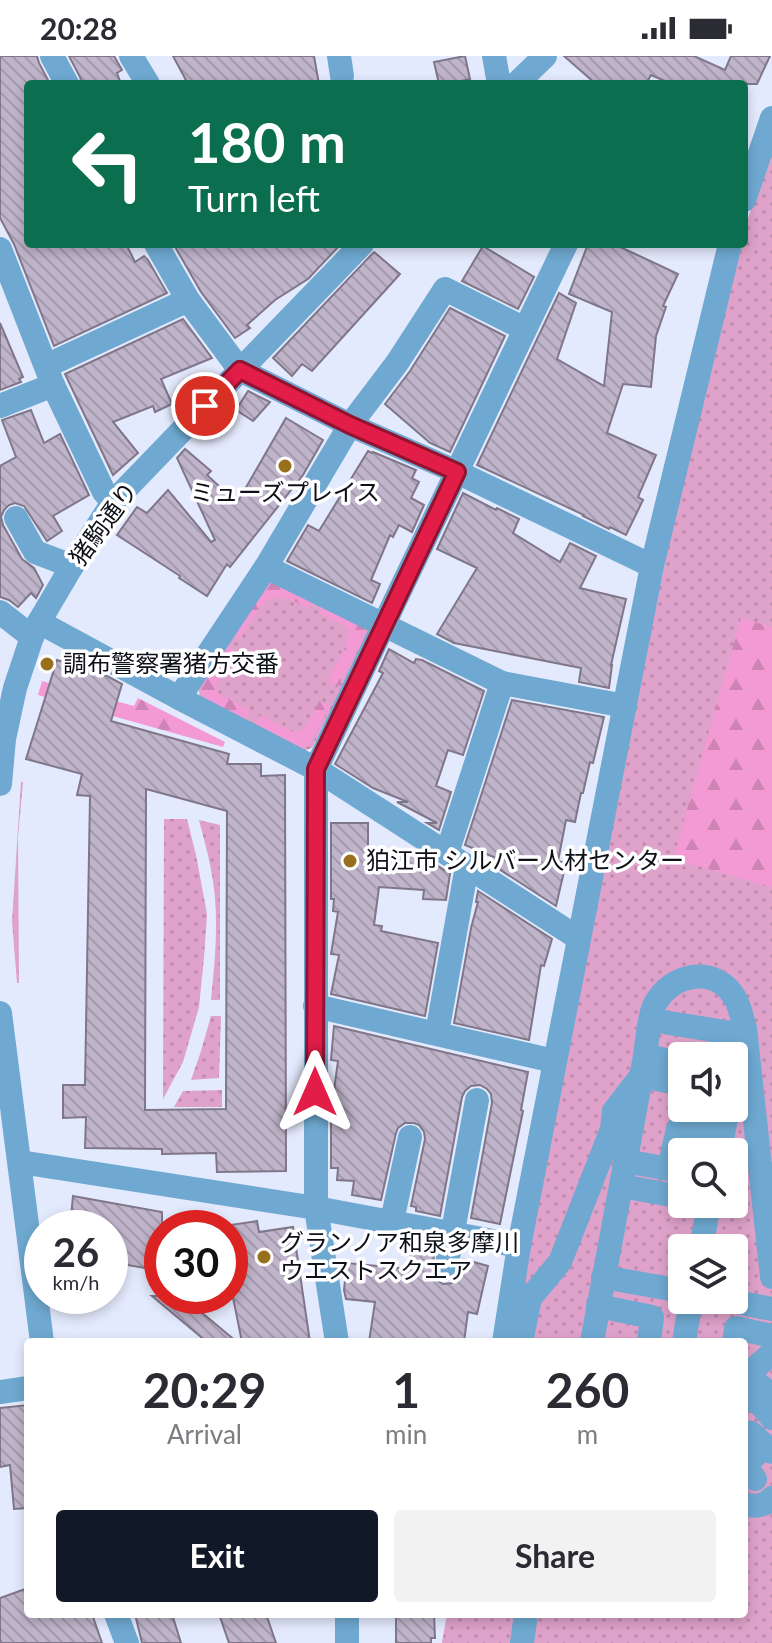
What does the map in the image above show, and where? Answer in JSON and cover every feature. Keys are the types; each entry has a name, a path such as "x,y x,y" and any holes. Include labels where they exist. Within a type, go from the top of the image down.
{"street":[{"path":"52,56 65,80"},
{"path":"131,56 146,80"},
{"path":"494,56 498,80"},
{"path":"520,80 545,56"},
{"path":"748,188 772,118"},
{"path":"158,248 188,300 240,370 350,425 457,472 652,566"},
{"name":"猪駒通り","path":"0,784 4,739 15,688 35,630 113,502 358,248"},
{"path":"336,1338 316,1208 316,769 564,248"},
{"path":"505,1338 554,1061 652,566 729,248"},
{"path":"0,249 49,375 104,492 113,502"},
{"path":"179,698 266,567 350,425 397,363 445,289 525,329"},
{"path":"0,406 49,375 188,300"},
{"path":"16,518 35,552 72,566"},
{"path":"266,567 502,683 625,706"},
{"path":"0,612 179,698 316,769 578,938"},
{"path":"437,1033 457,860 502,683"},
{"path":"593,1338 652,1008 664,990 678,980 691,976 722,983 736,998 744,1032 772,1277"},
{"path":"315,1006 554,1061"},
{"path":"0,1013 42,1338"},
{"path":"651,1020 744,1032"},
{"path":"742,1042 744,1032"},
{"path":"643,1066 668,1064"},
{"path":"643,1066 668,1078"},
{"path":"522,1338 530,1298 560,1262 612,1129 614,1111 643,1066"},
{"path":"446,1269 477,1100"},
{"path":"676,1138 678,1129 704,1138"},
{"path":"392,1221 410,1137"},
{"path":"625,1161 668,1169"},
{"path":"20,1162 316,1208 519,1246"},
{"path":"621,1186 668,1194"},
{"path":"603,1277 668,1289"},
{"path":"748,1304 772,1309"},
{"path":"598,1306 652,1317 649,1338"},
{"path":"685,1338 689,1314"},
{"path":"735,1338 736,1328 772,1336"},
{"path":"748,1374 772,1353"},
{"path":"748,1376 772,1395"},
{"path":"0,1392 24,1389"},
{"path":"748,1398 759,1403 772,1418"},
{"path":"748,1433 769,1450 748,1462"},
{"path":"748,1469 755,1479"},
{"path":"748,1506 758,1507 772,1498"},
{"path":"118,1618 127,1643"},
{"path":"347,1618 347,1643"},
{"path":"522,1643 525,1618"}],"shaded area":[{"path":"772,149 772,1643 442,1643 446,1618 748,1618 748,1338 510,1338 588,922 724,287 738,248 748,248 748,218"},
{"path":"264,578 369,624 370,634 312,748 299,752 201,700 198,688"},
{"path":"21,782 23,782 18,837 17,983 12,922"},
{"path":"164,819 187,819 207,914 199,1007 183,1062 163,1099"},
{"path":"199,820 220,825 220,1000 211,1000 216,940 215,896"},
{"path":"211,1016 221,1016 219,1078 191,1080 200,1054"},
{"path":"222,1090 222,1107 174,1107 183,1091"}],"green space":[{"path":"266,584 286,586 313,600 308,608 287,599 269,600 257,611 240,639 233,635"},
{"path":"323,604 364,627 362,642 337,688 327,682 345,647 349,631 319,613"},
{"path":"741,618 772,627 772,887 673,859"},
{"path":"226,645 235,651 219,676 216,692 250,711 245,720 202,695 203,681"},
{"path":"42,681 134,706 138,698 225,742 223,747 38,695"},
{"path":"319,701 330,706 309,746 299,749 254,726 260,715 298,732 308,722"}],"building":[{"path":"0,56 37,56 48,80 24,80 24,248 128,248 135,262 144,256 148,260 167,293 54,346 14,244 0,218"},
{"path":"69,56 114,56 122,70 117,73 120,80 81,80"},
{"path":"173,56 314,56 318,80 186,80"},
{"path":"465,56 470,79 438,80 434,62"},
{"path":"564,56 694,56 725,70 731,56 770,56 757,84 748,84 748,80 663,80 651,75 648,80 591,80"},
{"path":"176,248 337,248 308,279 275,300 247,325 250,328 235,338 201,292"},
{"path":"482,248 534,277 518,309 462,281"},
{"path":"586,248 623,248 678,274 663,306 666,307 656,336 651,387 623,384 607,433 656,455 638,497 643,500 626,535 477,465 559,293 576,303 557,359 604,386 612,312 569,294"},
{"path":"374,252 400,274 312,371 302,364 292,376 273,358"},
{"path":"450,308 505,336 450,452 430,443 385,404"},
{"path":"183,319 212,358 161,379 172,404 155,412 153,406 113,422 138,453 113,475 65,374"},
{"path":"0,323 23,377 19,379 21,382 0,390"},
{"path":"248,391 270,402 253,421 236,410"},
{"path":"31,410 44,443 60,434 89,495 53,516 62,531 47,541 24,506 15,503 4,510 1,517 3,525 22,559 34,568 43,585 36,598 31,593 18,607 0,597 0,466 16,457 2,420"},
{"path":"286,418 323,440 303,475 230,567 227,564 207,596 117,535 137,507 147,513 168,490 211,542 215,540 177,458 185,449 211,471 207,475 237,503"},
{"path":"368,451 416,470 412,478 419,482 411,498 424,505 412,532 399,525 393,537 390,535 371,580 380,584 372,603 287,561 308,525 319,531"},
{"path":"463,493 519,519 513,533 560,562 570,543 596,556 580,588 626,599 609,688 579,682 581,668 454,643 437,634 477,568 437,549"},
{"path":"389,649 414,663 416,659 422,660 484,691 463,755 448,750 436,786 451,792 439,830 427,823 437,823 397,802 408,802 373,788 335,764 383,673 379,671"},
{"path":"57,660 105,675 122,684 111,721 229,754 227,764 261,764 261,776 285,775 286,1171 217,1172 216,1153 162,1154 162,1149 85,1148 86,1117 63,1118 63,1085 85,1085 90,796 77,795 82,774 26,759","holes":["146,789 227,811 226,1109 145,1110"]},
{"path":"512,700 604,717 575,822 566,820 558,861 566,863 556,906 485,860 503,861 465,845"},
{"path":"331,823 368,823 368,851 422,855 450,874 446,900 423,899 424,890 379,887 374,925 382,926 381,931 438,943 425,1016 331,994 339,955 331,954 338,912 333,911 334,899 331,899"},
{"path":"478,891 552,939 544,966 541,965 529,1040 454,1023"},
{"path":"334,1026 528,1072 500,1224 471,1218 492,1103 491,1094 480,1085 471,1086 462,1097 440,1216 416,1211 416,1207 411,1206 425,1139 424,1132 414,1123 405,1123 398,1128 381,1200 352,1195 354,1181 337,1180 338,1168 331,1168 331,1112 338,1061 331,1060"},
{"path":"73,1196 151,1210 144,1210 144,1268 128,1265 128,1210 72,1210"},
{"name":"グランノア和泉多摩川 ウエストスクエア","path":"257,1221 259,1232 293,1227 309,1338 241,1338 236,1314 248,1314 248,1222"},
{"path":"412,1241 435,1246 432,1273 443,1284 452,1283 458,1278 463,1259 488,1266 477,1314 468,1312 465,1338 370,1338 375,1302 346,1299 347,1263 409,1269"},
{"path":"174,1314 204,1314 232,1338 202,1338"},
{"path":"24,1405 24,1508 14,1509 10,1465 0,1467 0,1408"},
{"path":"24,1589 24,1618 93,1618 102,1643 0,1643 0,1598"},
{"path":"136,1618 173,1618 181,1643 142,1643"},
{"path":"220,1618 267,1618 276,1643 229,1643"},
{"path":"396,1618 434,1618 435,1638 431,1638 431,1643 396,1643"}],"place":[{"name":"ミューズプレイス","path":"285,466"},
{"name":"調布警察署猪方交番","path":"47,664"},
{"name":"狛江市 シルバー人材センター","path":"350,861"},
{"name":"グランノア和泉多摩川 ウエストスクエア","path":"264,1257"}],"route":[{"path":"205,406 240,370 350,425 457,472 316,769 315,1092"}]}
